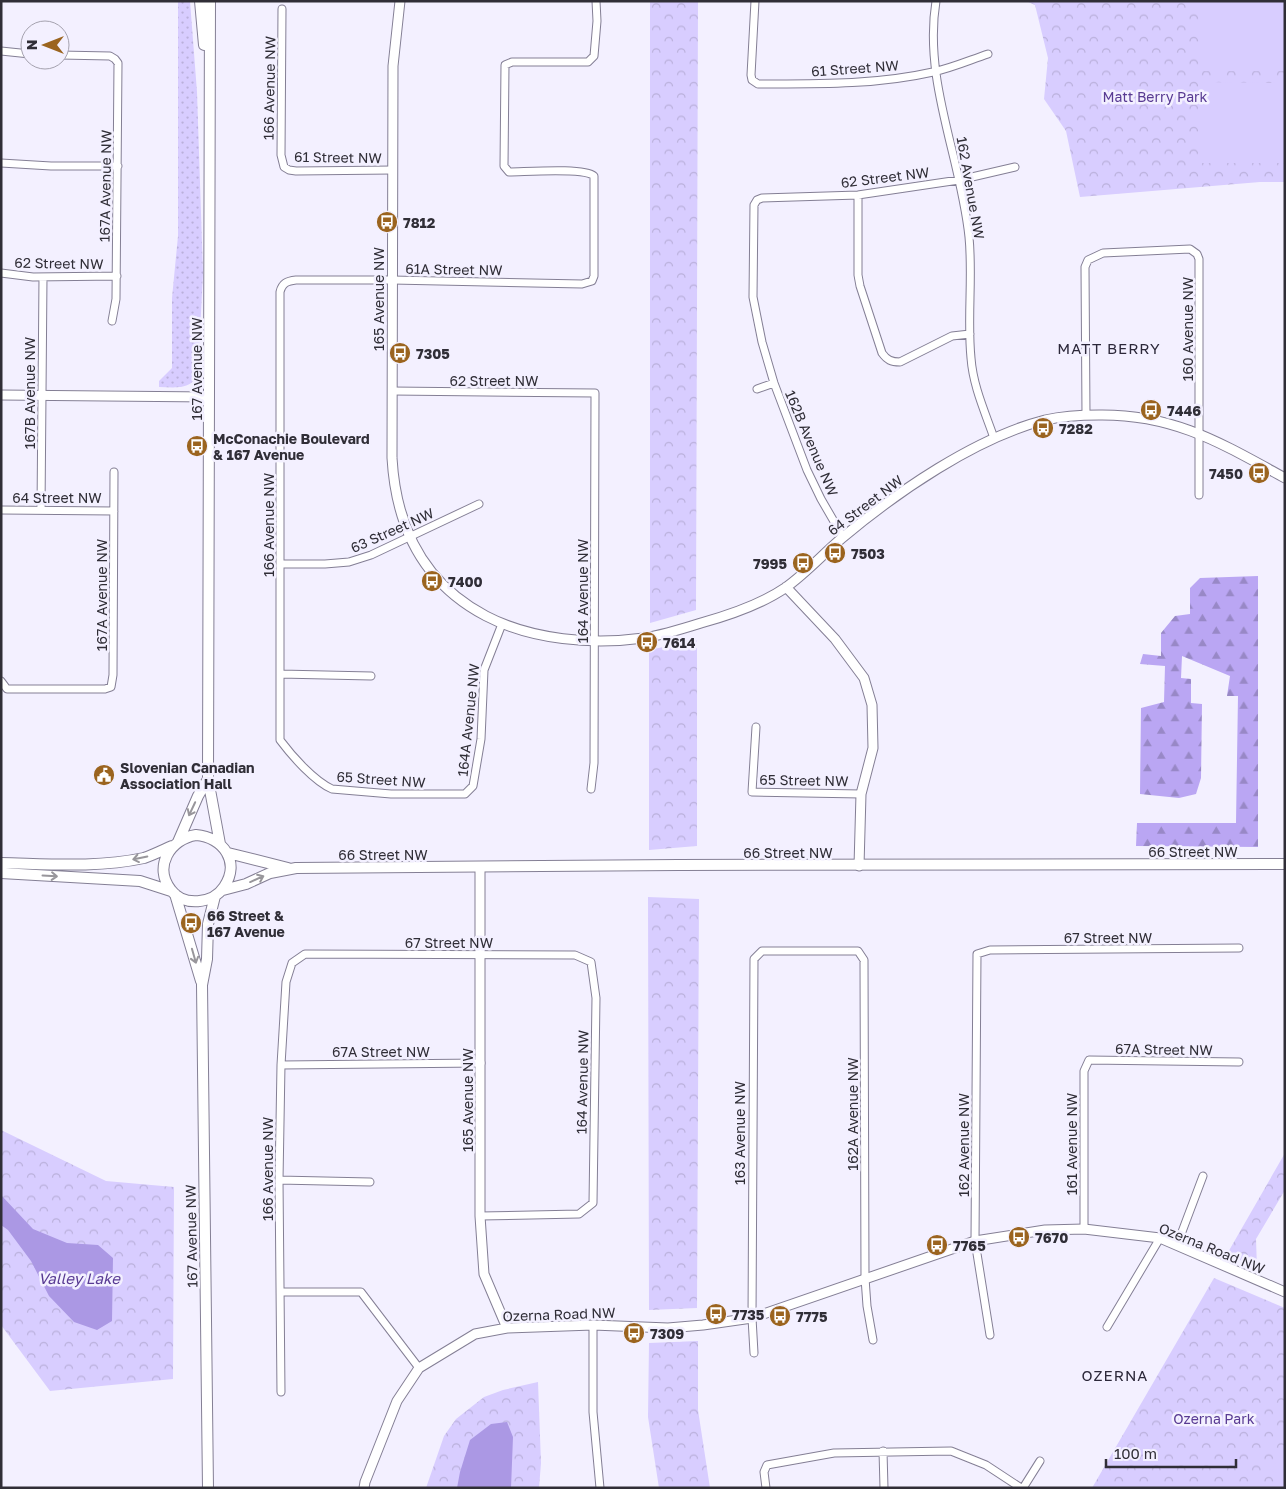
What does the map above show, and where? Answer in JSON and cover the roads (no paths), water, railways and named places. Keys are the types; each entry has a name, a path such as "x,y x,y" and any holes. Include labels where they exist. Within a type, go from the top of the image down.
{"main road":[{"name":"167 Avenue NW","path":"200,1 210,109"},
{"name":"167 Avenue NW","path":"210,1 208,779 220,844"},
{"name":"167 Avenue NW","path":"175,844 208,779"},
{"path":"1,862 70,865 106,864 146,857 196,835 210,838 220,844 228,853 230,873 219,893 198,902 187,900 140,881 1,873"},
{"path":"173,893 166,880 164,868 167,856 175,844"},
{"name":"66 Street NW","path":"228,853 292,868"},
{"name":"66 Street NW","path":"219,893 270,873 292,868 1285,864"},
{"name":"167 Avenue NW","path":"173,893 187,929 202,984"},
{"name":"167 Avenue NW","path":"208,1488 202,984 207,959 208,924 219,893"}],"street":[{"name":"165 Avenue NW","path":"400,1 393,66 392,392 394,480 398,504 409,537 431,572 441,584"},
{"name":"61A Street NW","path":"286,282 296,280 392,280 582,284 592,281 594,276 594,176 590,173 577,171 509,172 504,166 505,65 512,62 588,62 594,56 597,20 596,1"},
{"name":"61 Street NW","path":"755,1 751,75 752,80 758,84 833,84 882,81 934,72 988,54"},
{"name":"162 Avenue NW","path":"936,1 932,24 934,72 959,180 969,236 971,358 974,377 994,438"},
{"name":"166 Avenue NW","path":"282,9 281,155 284,167"},
{"path":"1,51 20,53"},
{"name":"167A Avenue NW","path":"70,55 110,56 118,63 117,276 116,299 112,321"},
{"path":"1,164 118,166"},
{"name":"61 Street NW","path":"284,167 296,171 393,170"},
{"name":"62 Street NW","path":"757,200 768,197 858,195 959,180 1015,167"},
{"path":"858,195 858,275 882,353 886,358 892,362 906,360 952,336 970,334"},
{"name":"162B Avenue NW","path":"757,200 753,212 753,297 762,342 774,384 808,470 821,499 843,537"},
{"name":"160 Avenue NW","path":"1086,415 1085,267 1088,260 1103,253 1190,249 1197,254 1199,259 1199,496"},
{"name":"62 Street NW","path":"1,273 43,277 117,276"},
{"name":"167B Avenue NW","path":"41,510 43,277"},
{"name":"166 Avenue NW","path":"280,740 280,292 286,282"},
{"name":"162B Avenue NW","path":"757,389 774,384"},
{"name":"62 Street NW","path":"392,392 595,393"},
{"name":"164 Avenue NW","path":"591,789 594,763 595,393"},
{"path":"1,395 209,397"},
{"name":"64 Street NW","path":"441,584 456,598 502,624 523,632 545,636 594,640 626,640 666,634 736,612 761,602 786,588 843,537 906,489 968,451 994,438 1046,420 1086,415 1137,416 1170,423 1222,443 1285,478"},
{"name":"167A Avenue NW","path":"1,681 5,687 11,689 105,690 111,687 113,675 114,472"},
{"name":"63 Street NW","path":"280,564 349,562 371,555 480,504"},
{"name":"64 Street NW","path":"1,510 114,511"},
{"path":"786,588 835,639 864,678 872,705 873,748 862,794 859,866"},
{"name":"164A Avenue NW","path":"470,790 473,786 481,739 484,670 502,624"},
{"path":"280,674 371,676"},
{"name":"65 Street NW","path":"756,727 752,792 862,794"},
{"name":"65 Street NW","path":"280,740 323,785 332,789 391,794 459,795 466,794 470,790"},
{"name":"165 Avenue NW","path":"480,868 480,1216 484,1274 507,1328"},
{"name":"67 Street NW","path":"977,954 990,950 1239,948"},
{"name":"162A Avenue NW","path":"762,951 858,952 864,960 865,1278"},
{"name":"163 Avenue NW","path":"752,1318 754,959 762,951"},
{"name":"166 Avenue NW","path":"281,1392 279,1180 281,1065 286,982 292,963 305,954"},
{"name":"67 Street NW","path":"305,954 575,955 591,962"},
{"name":"162 Avenue NW","path":"977,954 975,1241 990,1335"},
{"name":"164 Avenue NW","path":"480,1216 578,1214 592,1203 596,998 591,962"},
{"name":"67A Street NW","path":"1088,1060 1239,1062"},
{"name":"161 Avenue NW","path":"1084,1229 1084,1071 1088,1060"},
{"name":"67A Street NW","path":"281,1065 481,1063"},
{"path":"1177,1246 1203,1176"},
{"path":"279,1180 370,1182"},
{"name":"Ozerna Road NW","path":"364,1488 397,1401 419,1368 475,1334 507,1328 593,1325 668,1328 703,1326 752,1318 975,1241 1045,1230 1084,1229 1160,1238 1285,1292"},
{"path":"1107,1327 1160,1238"},
{"path":"865,1278 867,1306 874,1340"},
{"path":"280,1292 360,1292 419,1368"},
{"path":"752,1318 754,1352"},
{"path":"593,1325 593,1412 600,1488"},
{"path":"883,1451 884,1488"},
{"path":"766,1488 764,1472 767,1465 834,1453 951,1451 986,1465 1022,1488 1040,1461"}],"water":[{"name":"Valley Lake","path":"1,1195 33,1229 67,1243 98,1245 113,1258 112,1321 97,1330 74,1322 49,1296 31,1261 8,1230 1,1225"},
{"path":"507,1422 513,1437 511,1488 457,1488 470,1440 491,1424"}],"place":[{"name":"7812","path":"387,222"},
{"name":"7305","path":"400,353"},
{"name":"7446","path":"1151,410"},
{"name":"7282","path":"1043,428"},
{"name":"McConachie Boulevard & 167 Avenue","path":"197,446"},
{"name":"7450","path":"1259,473"},
{"name":"7503","path":"835,553"},
{"name":"7995","path":"803,563"},
{"name":"7400","path":"432,581"},
{"name":"7614","path":"647,642"},
{"name":"Slovenian Canadian Association Hall","path":"104,775"},
{"name":"66 Street & 167 Avenue","path":"191,923"},
{"name":"7670","path":"1019,1237"},
{"name":"7765","path":"937,1245"},
{"name":"7735","path":"716,1314"},
{"name":"7775","path":"780,1316"},
{"name":"7309","path":"634,1333"}],"district":[{"name":"MATT BERRY","path":"1109,348"},
{"name":"OZERNA","path":"1115,1375"}],"park label":[{"name":"Matt Berry Park","path":"1155,96"},
{"name":"Ozerna Park","path":"1214,1418"}]}
